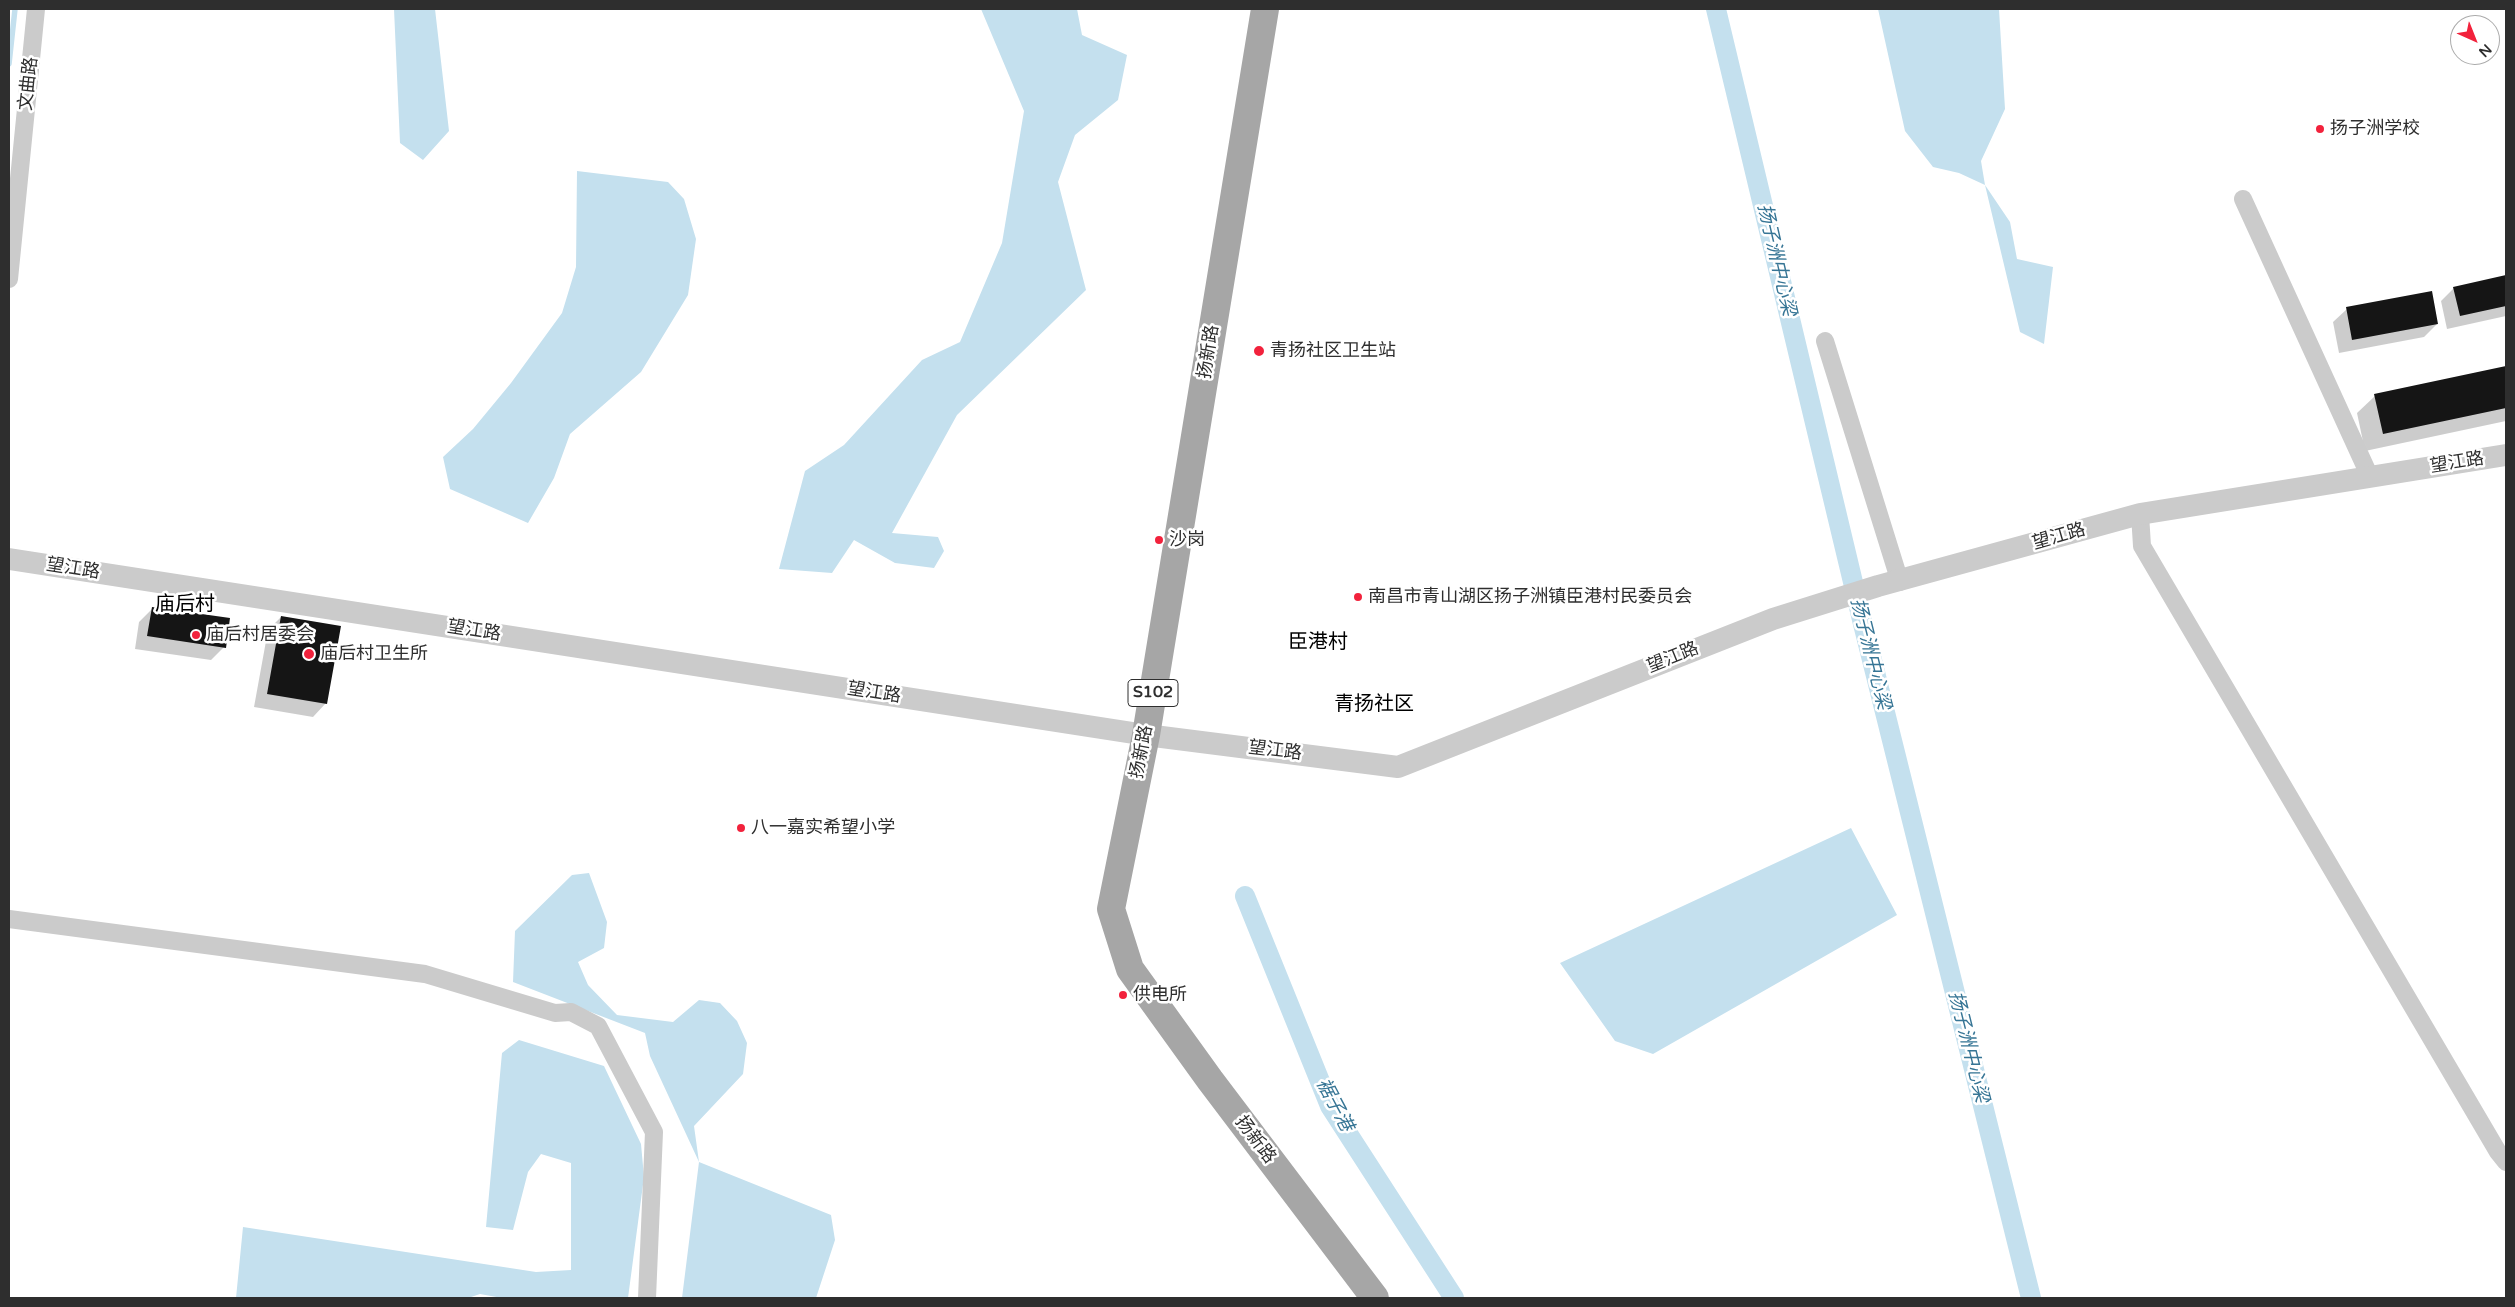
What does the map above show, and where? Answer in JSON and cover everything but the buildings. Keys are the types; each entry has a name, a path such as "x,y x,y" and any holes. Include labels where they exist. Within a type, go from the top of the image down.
{"main road":[{"name":"扬新路","path":"1266,9 1146,735 1111,909 1130,969 1210,1080 1375,1298"}],"street":[{"name":"文曲路","path":"9,278 36,9"},
{"path":"2243,199 2370,477"},
{"path":"1825,341 1900,582"},
{"name":"望江路","path":"9,559 1146,735 1398,767 1773,619 1878,586 1900,582 2140,514 2506,455"},
{"path":"2140,514 2142,546 2498,1152 2506,1162"},
{"path":"9,919 425,974 555,1013 571,1012 598,1026 654,1132 647,1298"}],"water":[{"path":"394,9 435,9 449,131 423,160 400,143"},
{"path":"981,9 1077,9 1082,35 1127,55 1118,100 1075,135 1058,182 1086,290 957,415 892,533 938,537 944,551 934,568 895,563 854,540 832,573 779,569 805,471 844,445 922,360 960,342 1002,243 1024,111"},
{"path":"1878,9 1999,9 2005,109 1981,161 1985,185 1959,173 1933,167 1905,131"},
{"path":"577,171 668,182 684,199 696,239 688,295 641,372 570,434 554,478 528,523 450,489 443,457 473,429 511,383 562,313 576,267"},
{"path":"1985,185 2010,222 2017,259 2053,267 2044,344 2020,332"},
{"path":"1851,828 1897,915 1653,1054 1615,1041 1560,963"},
{"path":"589,873 607,922 604,948 578,962 588,985 617,1015 673,1022 699,1000 720,1003 737,1021 747,1043 743,1074 694,1126 699,1162 650,1056 645,1033 513,982 515,931 572,875"},
{"path":"519,1040 604,1066 641,1144 644,1177 628,1298 502,1298 480,1294 468,1298 236,1298 243,1227 536,1272 571,1270 571,1163 541,1154 528,1172 513,1230 486,1227 502,1053"},
{"path":"699,1162 831,1215 835,1240 816,1298 682,1298"}],"waterway":[{"path":"9,64 15,9"},
{"name":"扬子洲中心梁","path":"1716,9 1863,624 2031,1298"},
{"name":"裾子港","path":"1245,896 1330,1106 1454,1298"}],"place":[{"name":"扬子洲学校","path":"2320,129"},
{"name":"青扬社区卫生站","path":"1259,351"},
{"name":"沙岗","path":"1159,540"},
{"name":"南昌市青山湖区扬子洲镇臣港村民委员会","path":"1358,597"},
{"name":"庙后村居委会","path":"196,635"},
{"name":"庙后村卫生所","path":"309,654"},
{"name":"八一嘉实希望小学","path":"741,828"},
{"name":"供电所","path":"1123,995"}],"district":[{"name":"庙后村","path":"185,605"},
{"name":"臣港村","path":"1318,643"},
{"name":"青扬社区","path":"1374,705"}]}
